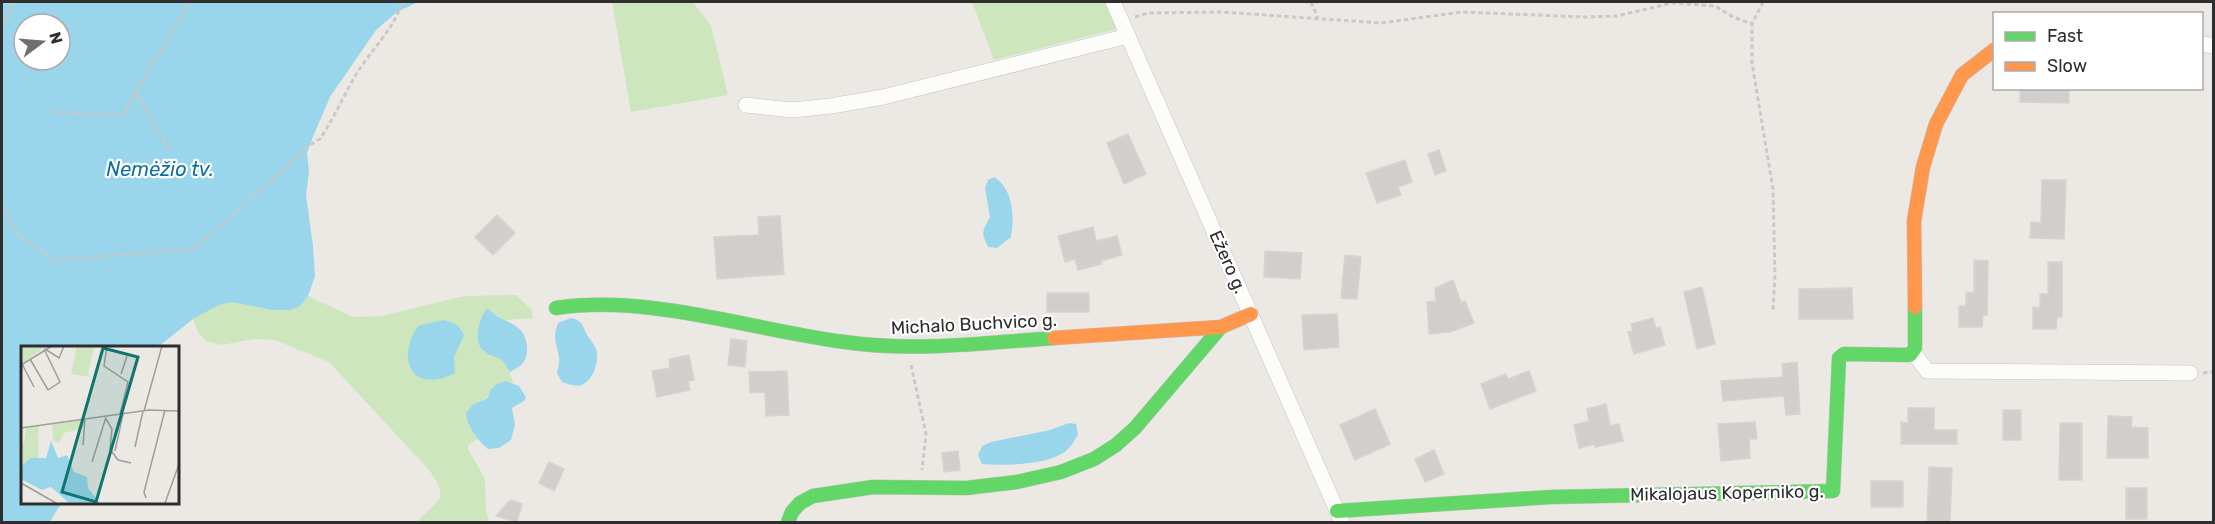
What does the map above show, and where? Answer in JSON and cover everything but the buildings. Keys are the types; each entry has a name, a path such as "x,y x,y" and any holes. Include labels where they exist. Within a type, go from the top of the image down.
{"street":[{"name":"Ežero g.","path":"1113,2 1340,517"},
{"path":"746,105 792,110 883,97 1128,36"},
{"path":"1993,52 1962,75 1936,124 1923,167 1914,221 1915,348 1913,352 1927,370 2190,373"},
{"name":"Michalo Buchvico g.","path":"556,308 574,305 637,307 691,314 789,333 882,347 908,348 1221,327 1251,314"},
{"path":"788,522 792,512 800,503 813,496 873,486 966,488 1017,482 1061,472 1094,459 1116,445 1135,428 1221,327"},
{"name":"Mikalojaus Koperniko g.","path":"1340,517 1551,497 1833,491 1839,358 1844,354 1910,355 1913,352"}],"path":[{"path":"2,25 15,2"},
{"path":"53,112 122,115 190,2"},
{"path":"2,205 16,233 54,260 195,249 320,139 357,73 400,11 402,2"},
{"path":"1311,2 1318,18"},
{"path":"1763,2 1752,24 1752,63 1773,189 1773,311"},
{"path":"1122,21 1149,13 1221,12 1381,23 1462,12 1584,17 1617,16 1672,3 1715,6 1733,17 1752,24"},
{"path":"136,94 170,151"},
{"path":"908,348 926,434 918,487"}],"green space":[{"path":"612,2 693,2 711,26 728,95 631,112"},
{"path":"972,2 1105,2 1117,29 994,60"},
{"path":"516,295 531,309 533,318 505,320 489,311 484,352 504,362 513,383 506,381 466,419 479,438 468,445 468,449 485,479 486,511 489,522 417,522 439,499 440,488 436,480 329,362 275,340 255,339 221,345 207,341 199,334 193,319 219,305 233,302 300,306 308,296 353,317 382,316 464,296"}],"water":[{"name":"Nemėžio tv.","path":"2,2 418,2 397,12 376,30 330,97 312,139 307,153 309,171 306,195 315,276 308,296 300,306 290,310 272,310 233,302 219,305 193,319 159,346 21,346 21,503 64,503 50,522 2,522"},
{"path":"994,177 1005,188 1009,196 1013,221 1011,237 997,248 988,247 983,234 990,217 985,188 988,180"},
{"path":"487,308 519,329 526,341 527,351 524,361 510,372 501,360 485,352 479,343 479,324"},
{"path":"571,318 581,323 597,354 592,375 589,380 579,386 562,382 557,373 559,360 556,329 558,323"},
{"path":"443,320 456,324 464,335 454,357 455,373 440,379 428,380 419,377 412,370 409,362 408,351 411,339 418,326"},
{"path":"506,381 519,386 526,397 524,401 512,408 515,425 511,440 499,448 488,449 474,433 468,423 466,413 473,405 486,399 490,390 497,384"},
{"path":"1069,423 1076,424 1078,435 1067,450 1055,457 1024,464 991,465 982,464 978,455 982,446 991,442 1050,430"}],"traffic: fast":[{"path":"556,308 591,305 664,309 810,337 871,345 949,346 1054,338"},
{"path":"1337,511 1551,497 1833,491 1839,358 1844,354 1910,355 1915,348 1915,307"},
{"path":"788,522 792,512 800,503 813,496 873,487 966,488 1017,482 1061,472 1094,459 1116,445 1135,428 1221,327"}],"traffic: slow":[{"path":"1915,307 1914,221 1923,167 1936,124 1962,75 1993,51"},
{"path":"1054,338 1221,327 1251,314"}]}
